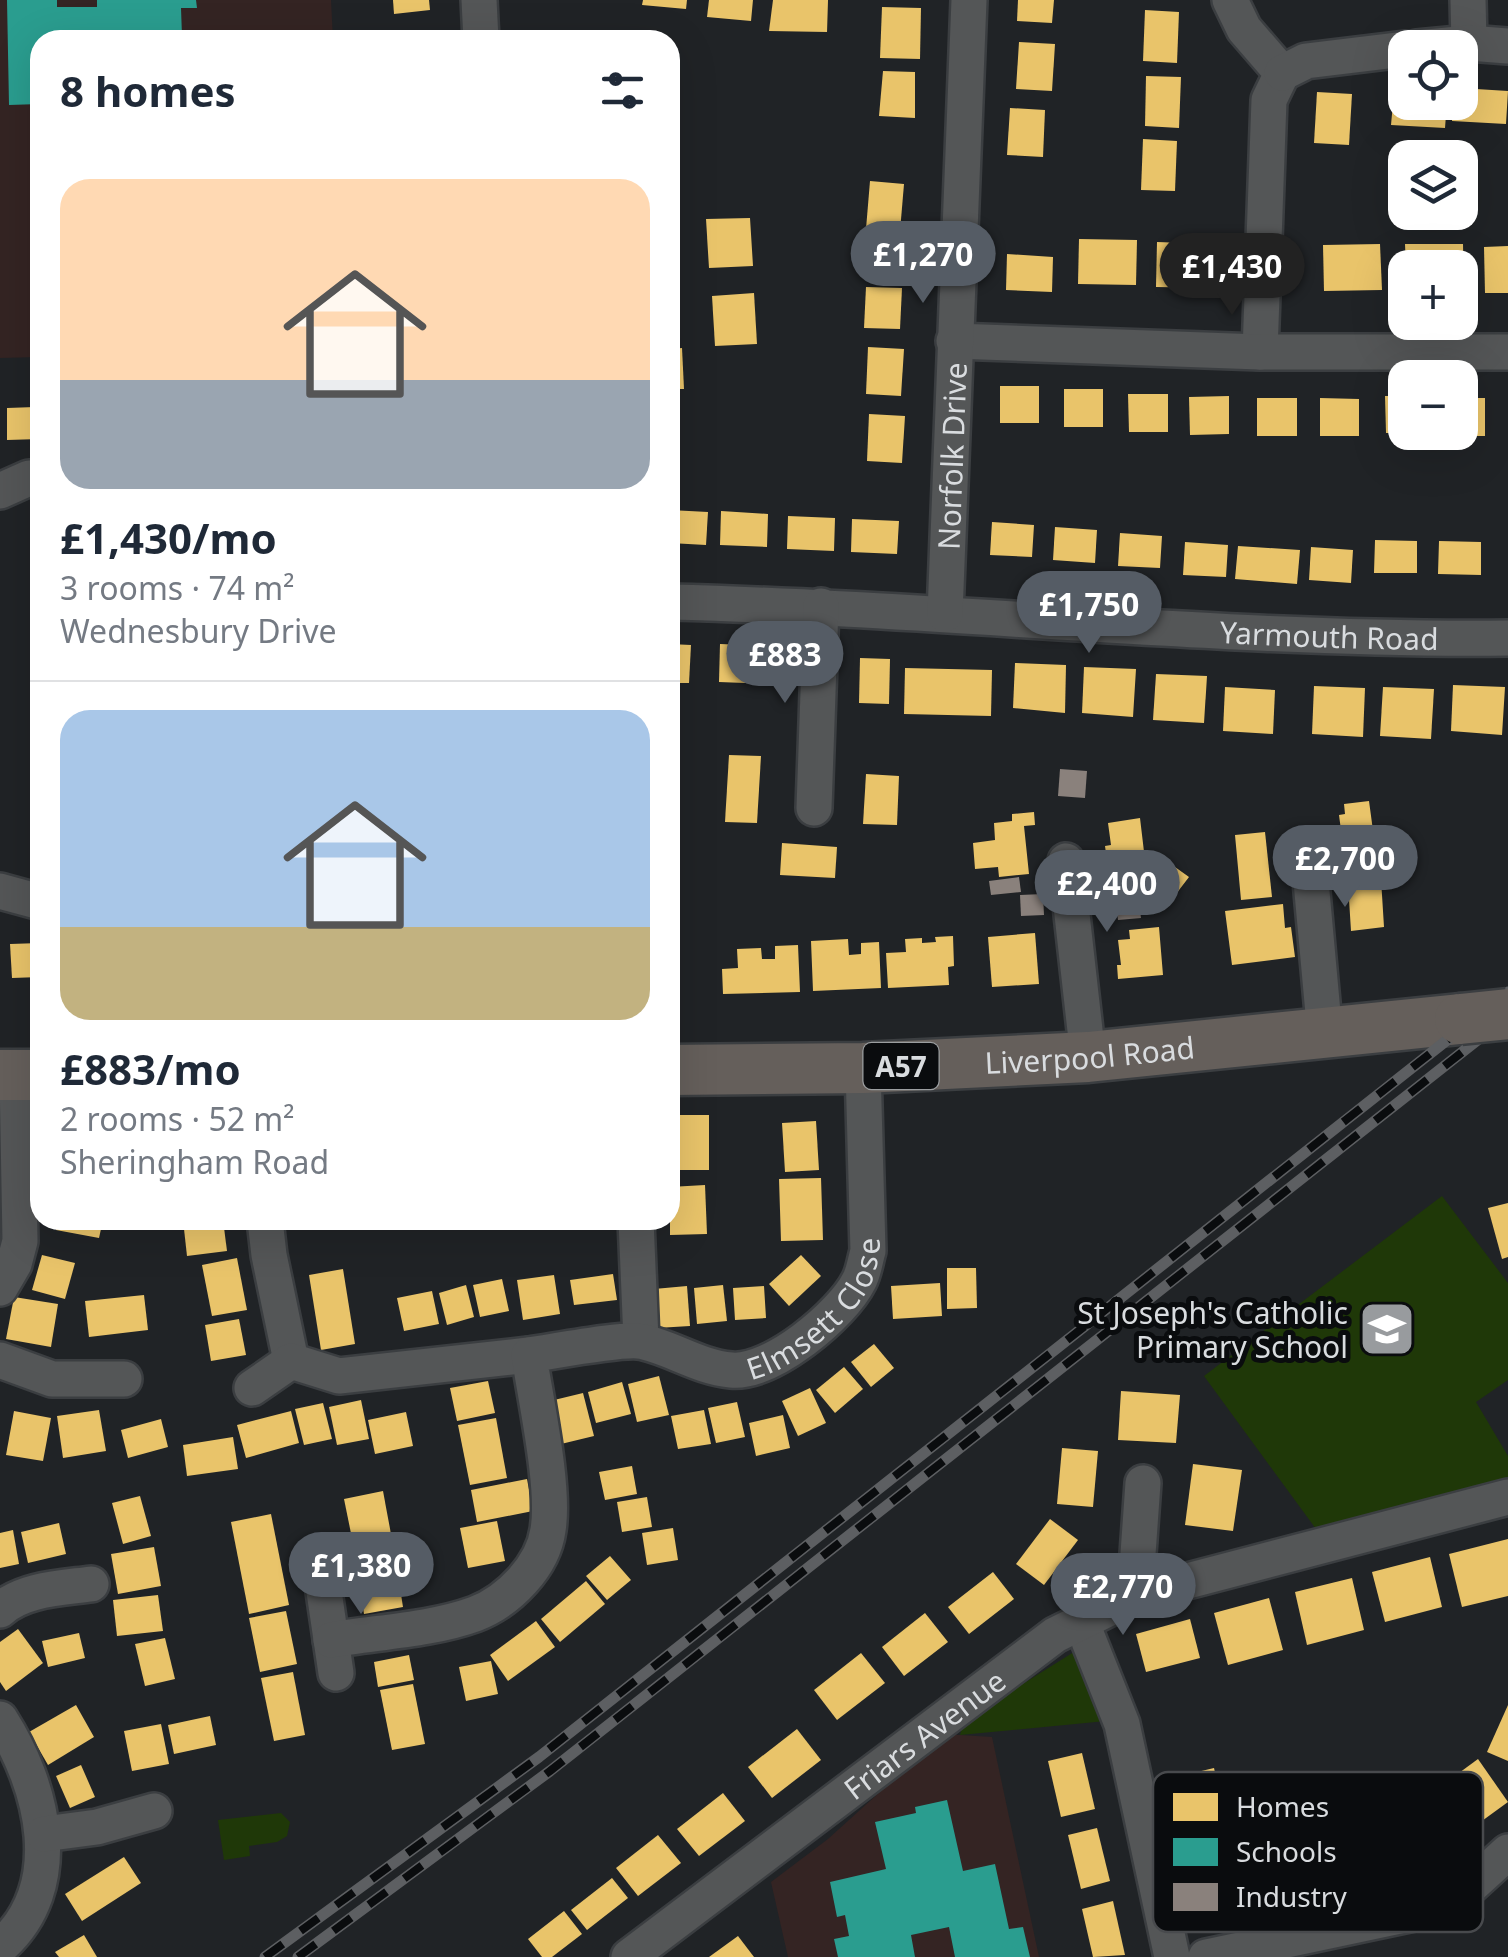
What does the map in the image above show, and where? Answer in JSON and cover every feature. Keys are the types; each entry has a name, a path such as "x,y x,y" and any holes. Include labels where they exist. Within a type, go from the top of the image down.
{"highway":[{"name":"Liverpool Road","path":"680,1070 863,1068 1088,1057 1508,1014"}],"street":[{"path":"479,0 481,30"},
{"name":"Norfolk Drive","path":"945,614 968,0"},
{"path":"1230,0 1244,29 1282,72"},
{"path":"1468,0 1469,30"},
{"path":"1478,43 1508,46"},
{"path":"1260,352 1269,100 1282,72 1306,61 1388,50"},
{"path":"954,341 1260,352 1508,352"},
{"path":"0,491 30,478"},
{"name":"Yarmouth Road","path":"680,602 822,606 1337,638 1508,638"},
{"path":"814,809 822,606"},
{"path":"1309,858 1324,1035"},
{"path":"1066,861 1088,1057"},
{"path":"0,891 30,899"},
{"name":"Elmsett Close","path":"641,1340 692,1362 736,1371 772,1360 813,1333 839,1309 860,1280 868,1251 863,1068"},
{"path":"0,1288 14,1264 20,1241 19,1075"},
{"path":"266,1230 291,1362"},
{"path":"252,1388 291,1362 339,1376 641,1340 636,1230"},
{"path":"321,1571 334,1656 477,1613 504,1598 527,1575 542,1552 550,1514 529,1355"},
{"path":"0,1360 52,1379 126,1377"},
{"path":"1138,1594 1144,1483"},
{"name":"Friars Avenue","path":"629,1957 1055,1635 1081,1621 1138,1594 1508,1497"},
{"path":"0,1610 8,1602 49,1589 91,1584"},
{"path":"1081,1621 1122,1724 1153,1868"},
{"path":"0,1719 25,1766 44,1834 37,1895 11,1937 0,1946"},
{"path":"44,1834 97,1826 154,1811"},
{"path":"1483,1874 1508,1852"},
{"path":"1167,1932 1172,1957"},
{"path":"1206,1957 1327,1932"}],"shaded area":[{"path":"0,0 331,0 332,30 30,30 30,357 0,358"},
{"path":"944,1734 992,1737 1039,1957 788,1957 771,1882 828,1839"}],"green space":[{"name":"St Joseph's Catholic Primary School","path":"1442,1196 1508,1283 1508,1380 1476,1402 1508,1456 1508,1477 1457,1494 1316,1529 1204,1376"},
{"path":"1085,1645 1106,1721 960,1735 964,1721"},
{"path":"281,1813 290,1822 287,1836 277,1842 249,1846 250,1856 224,1860 218,1820"}],"building: Homes":[{"path":"393,0 429,0 430,10 394,14"},
{"path":"643,0 687,0 686,9 642,5"},
{"path":"709,0 753,0 751,21 707,17"},
{"path":"773,0 828,0 827,32 769,31"},
{"path":"1018,0 1054,0 1052,23 1017,21"},
{"path":"882,7 921,8 920,59 880,58"},
{"path":"1145,10 1179,12 1177,63 1143,61"},
{"path":"1019,42 1055,44 1052,91 1016,89"},
{"path":"883,71 915,72 915,118 879,116"},
{"path":"1146,76 1181,77 1179,128 1145,126"},
{"path":"1478,89 1508,91 1506,124 1452,121 1478,120"},
{"path":"1317,92 1352,94 1349,145 1314,143"},
{"path":"1010,108 1045,110 1043,157 1007,155"},
{"path":"1391,120 1446,120 1445,128 1391,125"},
{"path":"1143,139 1177,141 1175,191 1141,190"},
{"path":"870,181 904,184 899,243 865,241"},
{"path":"750,218 753,266 709,268 706,219"},
{"path":"1079,239 1137,240 1136,285 1078,284"},
{"path":"1157,242 1214,244 1213,288 1156,287"},
{"path":"1380,244 1382,290 1324,291 1323,245"},
{"path":"1405,244 1463,244 1463,250 1405,250"},
{"path":"1508,246 1508,293 1485,293 1484,247"},
{"path":"1007,254 1053,257 1052,292 1006,290"},
{"path":"866,287 902,288 900,329 864,328"},
{"path":"754,293 757,344 715,346 712,296"},
{"path":"868,347 904,349 901,396 866,394"},
{"path":"682,348 684,389 680,389"},
{"path":"1000,386 1039,386 1039,423 1000,423"},
{"path":"1064,389 1103,389 1103,427 1064,427"},
{"path":"1128,394 1168,394 1168,432 1129,432"},
{"path":"1229,396 1229,434 1190,435 1189,397"},
{"path":"1385,396 1388,396 1388,433"},
{"path":"1257,398 1297,398 1297,436 1257,436"},
{"path":"1320,398 1359,399 1359,436 1320,436"},
{"path":"1478,398 1485,398 1485,436 1478,436"},
{"path":"30,407 30,439 7,440 7,408"},
{"path":"869,414 905,416 902,463 867,461"},
{"path":"680,511 708,512 706,545 680,544"},
{"path":"721,511 768,514 767,547 720,545"},
{"path":"788,516 835,518 834,551 787,549"},
{"path":"852,519 899,521 897,554 851,552"},
{"path":"992,522 1034,525 1032,557 990,555"},
{"path":"1055,527 1097,530 1095,563 1053,560"},
{"path":"1120,533 1162,536 1160,568 1118,566"},
{"path":"1375,540 1417,541 1417,573 1374,573"},
{"path":"1439,541 1481,542 1481,575 1438,574"},
{"path":"1185,542 1228,545 1226,577 1183,575"},
{"path":"1238,546 1300,550 1297,584 1235,579"},
{"path":"1311,547 1353,550 1351,583 1309,580"},
{"path":"680,644 691,645 689,683 680,683"},
{"path":"720,644 771,646 770,684 719,682"},
{"path":"860,658 890,659 889,704 859,703"},
{"path":"1015,663 1066,665 1065,713 1013,708"},
{"path":"1084,667 1136,669 1133,717 1082,713"},
{"path":"905,668 992,670 991,716 904,714"},
{"path":"1156,674 1207,676 1204,723 1153,720"},
{"path":"1453,685 1505,687 1502,735 1451,731"},
{"path":"1314,686 1365,688 1363,737 1312,734"},
{"path":"1225,687 1275,690 1273,734 1223,731"},
{"path":"1383,687 1434,689 1431,739 1380,736"},
{"path":"729,755 761,756 757,823 725,822"},
{"path":"866,774 899,776 897,825 863,824"},
{"path":"1369,801 1374,838 1385,837 1388,864 1375,865 1375,857 1345,861 1339,815 1345,814 1344,804"},
{"path":"1034,812 1035,825 1024,826 1029,874 999,877 998,867 975,869 973,843 995,840 994,823 1012,821 1012,814"},
{"path":"1140,818 1147,877 1158,875 1168,862 1189,877 1176,894 1112,903 1109,882 1115,881 1113,867 1108,868 1105,846 1111,845 1108,823"},
{"path":"1265,832 1272,897 1241,900 1235,835"},
{"path":"782,843 837,847 835,878 780,875"},
{"path":"1381,879 1384,927 1351,931 1348,883"},
{"path":"1283,904 1285,928 1291,927 1295,957 1232,965 1225,911"},
{"path":"1159,927 1163,975 1118,979 1118,940 1130,939 1129,930"},
{"path":"1035,933 1039,984 992,987 988,937"},
{"path":"953,936 954,966 948,967 949,985 888,988 886,953 906,952 905,939 922,938 922,943"},
{"path":"848,939 849,955 861,954 861,943 879,942 881,988 813,991 811,941"},
{"path":"30,943 30,977 12,978 10,944"},
{"path":"798,945 800,992 723,994 722,969 738,968 737,949 761,948 762,959 775,959 775,946"},
{"path":"680,1115 709,1115 709,1170 680,1170"},
{"path":"816,1121 819,1170 785,1172 782,1123"},
{"path":"821,1178 823,1240 781,1241 779,1179"},
{"path":"705,1185 707,1234 670,1235 670,1230 680,1230 680,1186"},
{"path":"1508,1203 1508,1257 1502,1259 1488,1208"},
{"path":"56,1230 101,1230 99,1238"},
{"path":"184,1230 224,1230 227,1251 187,1256"},
{"path":"42,1255 75,1263 65,1299 32,1290"},
{"path":"801,1255 821,1276 789,1306 769,1284"},
{"path":"237,1258 247,1310 212,1316 202,1265"},
{"path":"947,1268 976,1268 977,1308 947,1309"},
{"path":"343,1269 355,1344 321,1350 309,1275"},
{"path":"613,1274 617,1300 574,1305 570,1280"},
{"path":"554,1275 560,1314 523,1320 517,1280"},
{"path":"502,1279 509,1311 480,1317 473,1285"},
{"path":"940,1283 942,1316 893,1319 891,1286"},
{"path":"466,1285 474,1317 447,1325 439,1293"},
{"path":"723,1285 727,1321 697,1324 694,1288"},
{"path":"687,1286 690,1326 657,1328 654,1289"},
{"path":"764,1286 766,1318 735,1320 733,1288"},
{"path":"432,1291 439,1324 404,1331 397,1298"},
{"path":"144,1295 148,1330 89,1337 85,1301"},
{"path":"14,1297 58,1304 51,1347 6,1339"},
{"path":"239,1319 246,1355 211,1361 205,1325"},
{"path":"874,1344 894,1368 871,1387 851,1362"},
{"path":"844,1367 863,1389 835,1413 816,1390"},
{"path":"659,1376 669,1415 637,1422 628,1384"},
{"path":"488,1381 495,1413 457,1421 450,1388"},
{"path":"622,1382 631,1414 596,1423 588,1392"},
{"path":"810,1388 826,1423 798,1436 782,1401"},
{"path":"1121,1391 1180,1395 1176,1443 1118,1440"},
{"path":"583,1393 594,1436 561,1444 550,1401"},
{"path":"361,1400 369,1439 337,1445 329,1407"},
{"path":"737,1402 745,1437 716,1443 708,1408"},
{"path":"323,1403 332,1439 304,1445 295,1409"},
{"path":"99,1410 106,1451 63,1458 57,1416"},
{"path":"704,1410 711,1444 678,1449 671,1416"},
{"path":"14,1411 51,1418 43,1461 6,1455"},
{"path":"291,1411 299,1443 246,1458 237,1425"},
{"path":"406,1412 413,1446 375,1454 368,1420"},
{"path":"783,1415 790,1448 756,1456 749,1423"},
{"path":"496,1418 507,1478 470,1485 458,1425"},
{"path":"161,1419 168,1447 128,1458 121,1430"},
{"path":"233,1437 238,1469 187,1476 183,1445"},
{"path":"1062,1448 1098,1451 1093,1507 1057,1504"},
{"path":"1193,1464 1242,1470 1233,1531 1185,1525"},
{"path":"632,1466 637,1494 605,1500 599,1472"},
{"path":"527,1479 533,1511 477,1522 471,1490"},
{"path":"383,1491 393,1545 355,1553 344,1499"},
{"path":"140,1496 151,1536 123,1544 112,1503"},
{"path":"647,1497 652,1527 622,1532 617,1502"},
{"path":"271,1514 289,1605 249,1614 231,1522"},
{"path":"1050,1519 1078,1540 1044,1585 1016,1564"},
{"path":"497,1521 505,1561 468,1568 460,1528"},
{"path":"59,1523 66,1554 28,1563 21,1532"},
{"path":"673,1528 678,1560 647,1565 642,1533"},
{"path":"13,1530 19,1564 0,1568 0,1533"},
{"path":"1508,1539 1508,1596 1462,1607 1449,1554"},
{"path":"154,1547 161,1586 118,1594 111,1554"},
{"path":"395,1556 403,1607 364,1614 356,1563"},
{"path":"610,1556 631,1580 607,1600 586,1576"},
{"path":"1430,1557 1442,1607 1385,1622 1372,1572"},
{"path":"993,1572 1014,1599 969,1634 948,1607"},
{"path":"1352,1578 1364,1630 1307,1645 1295,1592"},
{"path":"586,1581 605,1604 560,1642 541,1619"},
{"path":"158,1595 163,1631 117,1636 113,1600"},
{"path":"1269,1598 1283,1650 1228,1665 1214,1613"},
{"path":"286,1611 297,1664 260,1672 249,1618"},
{"path":"925,1613 948,1642 904,1676 882,1647"},
{"path":"1190,1619 1200,1658 1146,1672 1136,1634"},
{"path":"536,1621 555,1647 508,1681 490,1655"},
{"path":"18,1629 43,1663 6,1691 0,1682 0,1642"},
{"path":"79,1633 85,1658 48,1667 42,1641"},
{"path":"165,1638 175,1679 145,1686 135,1644"},
{"path":"861,1653 885,1683 837,1720 814,1690"},
{"path":"409,1655 414,1680 378,1687 374,1662"},
{"path":"491,1661 498,1694 466,1701 459,1667"},
{"path":"293,1672 305,1735 274,1741 261,1678"},
{"path":"413,1684 425,1744 392,1750 380,1690"},
{"path":"76,1705 94,1737 48,1765 29,1732"},
{"path":"1508,1705 1508,1761 1487,1752"},
{"path":"210,1716 216,1745 174,1754 168,1725"},
{"path":"161,1724 169,1764 132,1771 124,1731"},
{"path":"797,1729 821,1760 772,1798 748,1767"},
{"path":"1082,1753 1095,1809 1061,1817 1048,1761"},
{"path":"1478,1759 1508,1802 1483,1820 1483,1772 1460,1772"},
{"path":"81,1765 95,1797 70,1808 56,1776"},
{"path":"723,1793 745,1821 699,1856 677,1829"},
{"path":"1097,1828 1110,1881 1081,1889 1068,1835"},
{"path":"658,1835 681,1863 638,1896 616,1868"},
{"path":"124,1857 141,1883 82,1921 65,1894"},
{"path":"612,1878 628,1898 587,1930 571,1910"},
{"path":"1113,1901 1125,1955 1093,1957 1082,1909"},
{"path":"564,1911 582,1934 552,1957 542,1957 528,1939"},
{"path":"84,1935 97,1957 59,1957 55,1952"},
{"path":"738,1936 754,1957 709,1957"}],"building: Schools":[{"path":"7,0 57,0 57,7 97,7 97,0 196,0 197,8 181,8 182,30 30,30 30,104 9,105"},
{"path":"947,1800 963,1871 995,1864 1009,1929 1023,1927 1030,1957 955,1957 949,1927 911,1935 915,1957 838,1957 834,1939 849,1936 845,1915 837,1917 830,1882 886,1869 875,1822 916,1813 915,1807"}],"building: Industry":[{"path":"1060,769 1087,771 1085,798 1058,796"},
{"path":"1019,877 1021,892 991,895 989,881"},
{"path":"1043,894 1044,915 1021,916 1020,895"},
{"path":"1139,901 1141,918 1118,920 1116,903"}],"railway":[{"path":"265,1957 539,1757 1508,992"},
{"path":"298,1957 550,1771 1508,1016"}],"place":[{"name":"St Joseph's Catholic Primary School","path":"1387,1329"}]}
